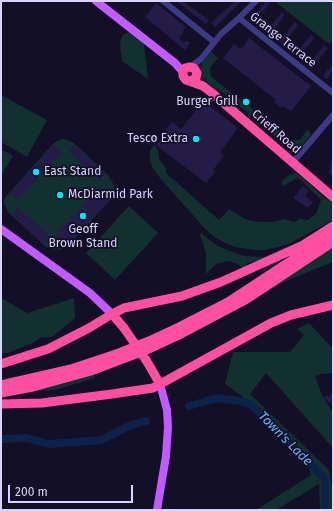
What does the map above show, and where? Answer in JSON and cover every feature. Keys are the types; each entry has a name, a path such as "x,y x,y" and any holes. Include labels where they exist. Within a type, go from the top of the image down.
{"highway":[{"name":"Crieff Road","path":"191,72 203,86 333,197"},
{"path":"1,364 48,349 124,308 182,296 221,282 303,245 333,226"},
{"path":"1,385 71,369 119,353 162,335 228,302 333,233"},
{"path":"1,393 33,387 91,371 155,346 194,328 246,299 333,242"},
{"path":"1,404 42,403 153,388 271,323 291,315 333,305"},
{"path":"112,314 124,328 146,360 160,384"}],"main road":[{"name":"Crieff Road","path":"96,1 175,63 191,72"},
{"path":"1,230 90,293 112,314"},
{"path":"157,510 166,456 168,427 167,410 160,384"}],"street":[{"path":"163,1 214,42"},
{"path":"191,72 220,34 256,1"},
{"name":"Grange Terrace","path":"239,18 333,93"},
{"path":"293,162 333,115"}],"green space":[{"path":"274,1 333,1 333,40 329,44"},
{"path":"131,31 141,40 144,45 148,79 122,61 120,45 121,39 123,35"},
{"path":"211,52 218,58 210,68 211,76 214,79 292,140 298,140 307,130 309,131 311,134 304,143 297,149 292,150 227,95 209,84 201,75 201,69 202,63"},
{"path":"1,95 47,120 27,157 1,142"},
{"name":"McDiarmid Park","path":"62,139 74,143 108,175 114,185 114,192 112,198 67,247 58,250 46,247 8,212 4,203 5,198 9,193 53,144"},
{"path":"154,145 158,151 159,159 166,168 166,173 219,220 229,209 245,219 257,222 273,222 284,219 294,222 300,219 308,220 316,214 321,200 301,180 297,178 285,185 282,184 282,181 288,176 293,173 297,173 325,198 333,203 333,220 291,243 275,248 254,250 227,244 206,230 160,178 152,167 150,160 150,151"},
{"path":"1,149 13,156 1,176"},
{"path":"129,206 158,233 115,280 86,253"},
{"path":"323,232 261,273 263,268 256,261 247,263 246,271 238,264 229,261 216,264 206,274 206,253 200,234 201,233 216,245 227,250 245,256 261,257 274,256"},
{"path":"333,243 333,262 291,279 236,306"},
{"path":"1,298 27,313 74,298 75,318 52,337 40,338 33,343 8,353 1,353"},
{"path":"309,323 333,349 333,373 315,376 322,395 333,413 333,448 266,373 250,394 329,470 333,494 333,510 320,510 319,484 276,510 256,510 311,475 308,467 242,396 225,384 233,352 290,352 304,335 297,329"},
{"path":"93,372 95,378 55,390 26,392"}],"building":[{"path":"176,1 183,1 209,20 206,24"},
{"path":"235,1 242,1 215,27 211,23"},
{"path":"266,1 270,3 254,22 251,20"},
{"path":"156,3 186,27 179,38 184,43 186,40 190,43 185,50 145,17"},
{"path":"282,12 285,15 270,35 266,32"},
{"path":"295,22 298,25 283,45 279,42"},
{"path":"311,35 314,38 299,57 295,54"},
{"path":"249,38 311,86 291,111 283,106 281,108 274,102 276,100 223,58 234,44 241,49"},
{"path":"324,45 328,48 312,68 308,65"},
{"path":"333,63 333,71 327,79 323,76"},
{"name":"Tesco Extra","path":"198,97 238,128 220,152 224,156 213,170 215,172 206,183 156,145 172,122 181,129 196,110 191,106"},
{"name":"East Stand","path":"54,145 62,152 18,200 10,193"},
{"path":"74,145 106,174 100,180 69,151"},
{"path":"331,160 333,160 333,175 329,174"},
{"path":"303,186 309,191 305,196 313,202 308,208 293,198"},
{"name":"Geoff Brown Stand","path":"100,187 112,198 67,245 55,235"},
{"path":"18,207 49,236 42,243 12,214"},
{"path":"333,392 333,399 330,403 324,398 327,395 329,397"}],"waterway":[{"name":"Town's Lade","path":"189,406 217,398 240,401 252,405 325,479 325,510"},
{"name":"Town's Lade","path":"1,439 27,438 49,444 101,440 131,425 146,421"}],"place":[{"name":"Burger Grill","path":"246,102"},
{"name":"Tesco Extra","path":"196,139"},
{"name":"East Stand","path":"36,172"},
{"name":"McDiarmid Park","path":"60,195"},
{"name":"Geoff Brown Stand","path":"83,216"}]}
